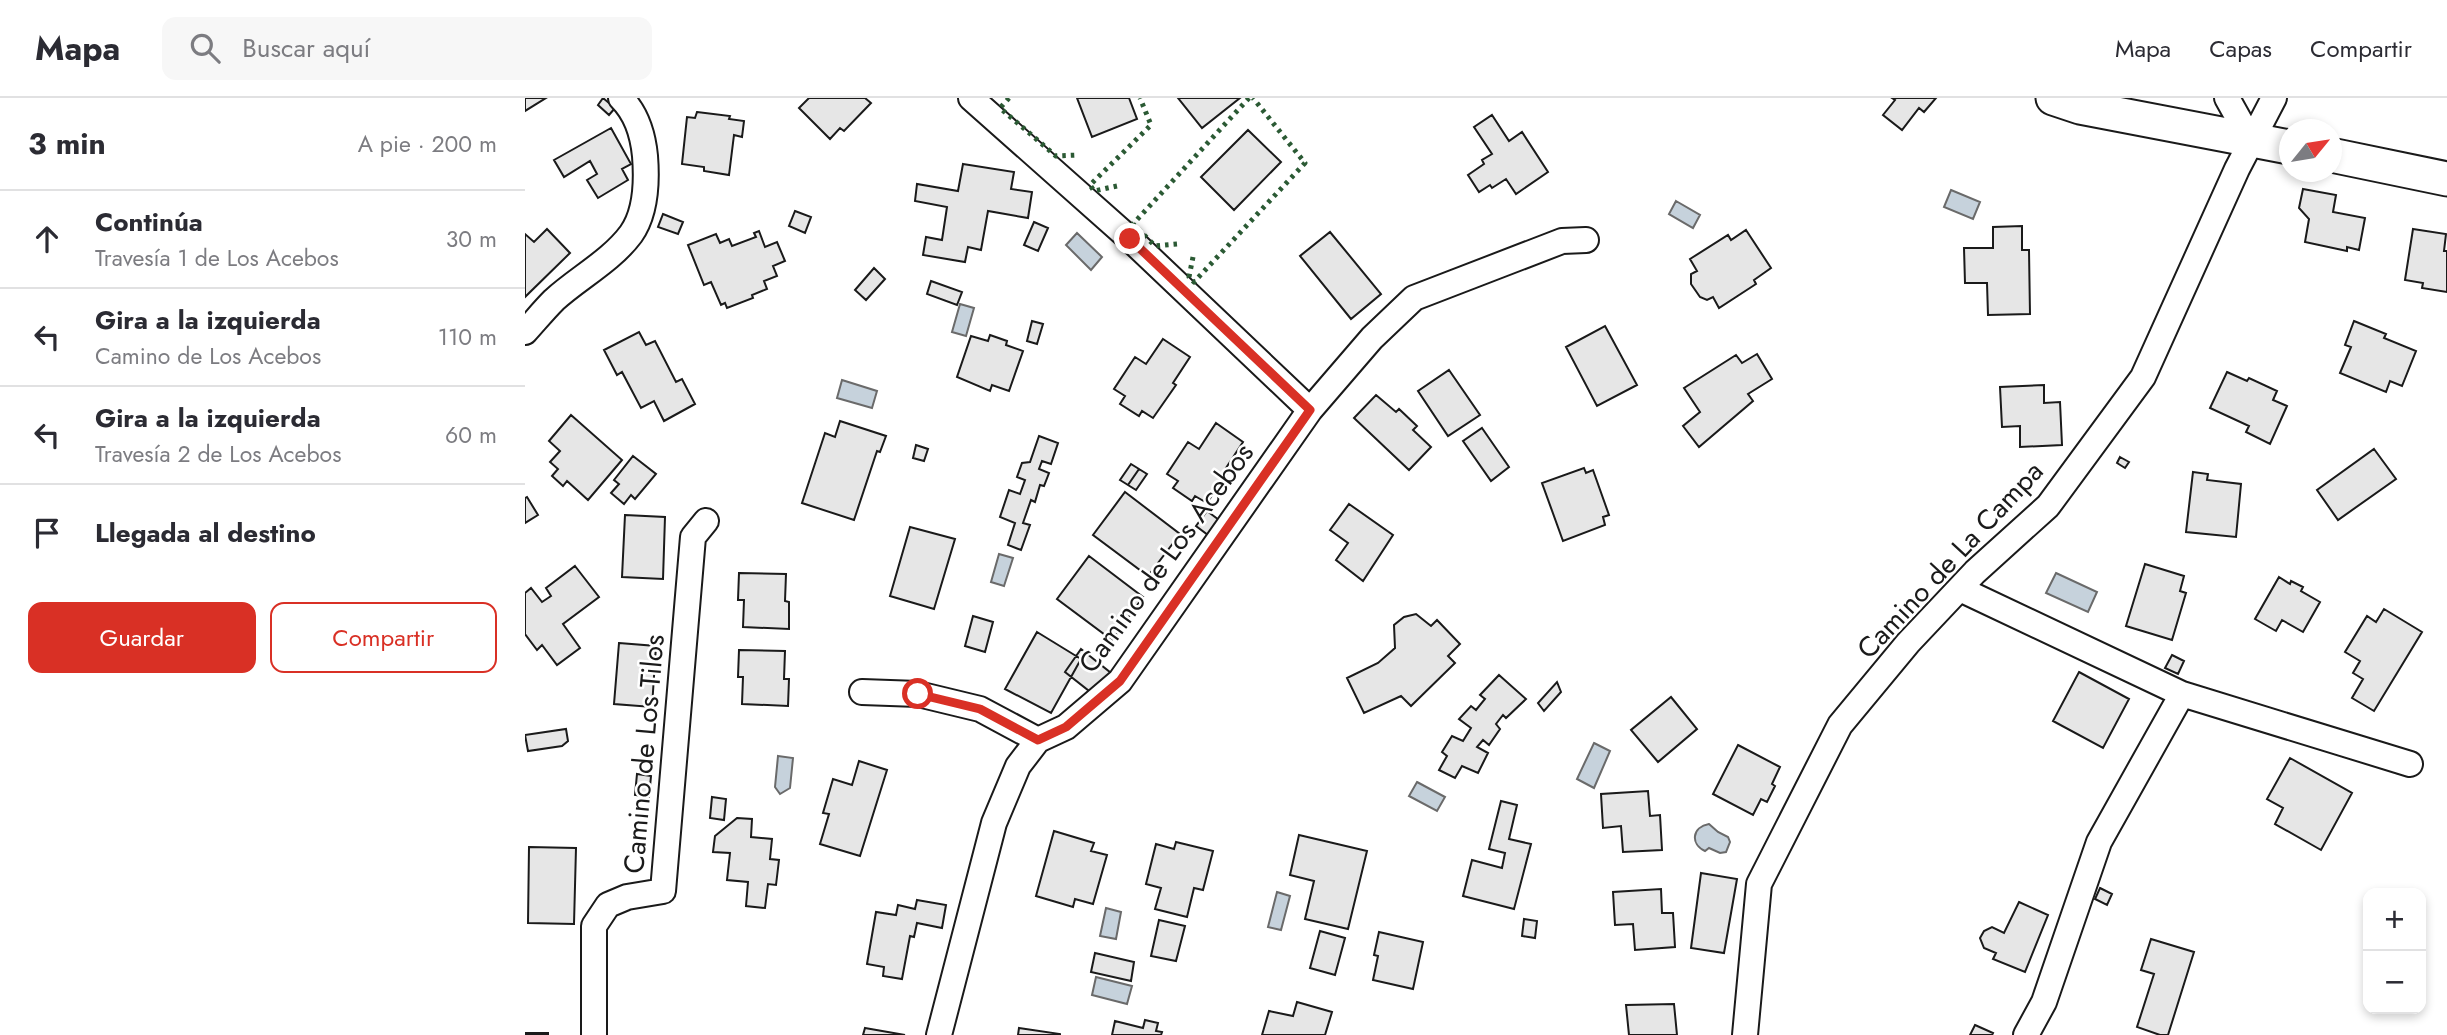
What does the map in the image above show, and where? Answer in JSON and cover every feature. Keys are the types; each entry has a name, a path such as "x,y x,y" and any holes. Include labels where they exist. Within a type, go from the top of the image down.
{"street":[{"path":"525,332 554,300 601,263 632,233 641,213 645,188 644,148 638,125 629,106 621,98"},
{"path":"971,98 1130,239 1310,410"},
{"path":"2053,98 2080,107 2279,146"},
{"path":"2227,98 2251,141"},
{"name":"Camino de La Campa","path":"1745,1035 1759,884 1840,725 1909,643 1975,572 2048,506 2143,377 2251,141 2274,98"},
{"path":"2342,157 2447,179"},
{"name":"Camino de Los Acebos","path":"939,1035 994,823 1018,766 1038,740 1066,727 1120,681 1310,410 1372,338 1414,298 1562,241 1586,240"},
{"name":"Camino de Los Tilos","path":"594,1035 594,926 608,905 627,897 663,891 693,537 706,521"},
{"path":"1961,589 2182,694 2410,764"},
{"path":"862,692 918,694 980,709 1038,740"},
{"path":"2026,1035 2043,1002 2099,842 2182,694"}],"shaded area":[{"path":"1951,190 1980,202 1973,219 1944,207"},
{"path":"1676,201 1700,215 1693,228 1669,214"},
{"path":"1077,233 1102,257 1091,270 1066,245"},
{"path":"960,304 974,308 966,336 952,332"},
{"path":"842,380 877,391 872,408 837,398"},
{"path":"999,554 1013,558 1004,586 991,582"},
{"path":"2056,573 2097,592 2088,612 2046,593"},
{"path":"1594,743 1610,751 1594,788 1577,779"},
{"path":"778,756 793,758 790,788 780,794 775,787"},
{"path":"1417,782 1445,797 1437,811 1409,796"},
{"path":"1709,824 1728,837 1730,842 1726,852 1720,853 1709,848 1705,851 1697,844 1696,832"},
{"path":"1277,892 1290,896 1281,930 1268,927"},
{"path":"1106,908 1121,912 1116,939 1100,936"},
{"path":"1096,977 1132,986 1127,1004 1092,995"}],"building":[{"path":"525,98 546,98 525,111"},
{"path":"603,98 615,108 609,115 598,105"},
{"path":"809,98 865,98 871,103 844,131 840,128 830,139 799,108"},
{"path":"1077,98 1129,98 1137,119 1092,137"},
{"path":"1178,98 1240,98 1202,128"},
{"path":"1892,98 1936,98 1924,112 1919,108 1902,130 1883,115 1895,100"},
{"path":"697,112 730,116 729,119 744,121 742,137 734,135 729,175 682,164 687,117 695,118"},
{"path":"1492,115 1509,141 1522,132 1548,172 1516,194 1506,179 1479,192 1468,175 1484,164 1482,160 1492,154 1474,127"},
{"path":"611,128 631,164 622,169 628,180 598,198 587,180 597,174 590,161 564,177 554,160"},
{"path":"1248,130 1281,162 1234,210 1201,177"},
{"path":"963,164 1014,172 1011,189 1032,192 1028,218 988,211 981,250 968,247 965,262 923,255 926,237 942,240 947,207 915,201 917,184 958,191"},
{"path":"2303,189 2336,195 2333,212 2365,218 2359,250 2347,247 2347,251 2305,242 2309,219 2299,208"},
{"path":"795,211 811,217 805,233 789,226"},
{"path":"663,214 683,222 678,234 658,227"},
{"path":"1034,222 1048,228 1038,251 1024,245"},
{"path":"2022,226 2022,250 2029,250 2030,314 1988,315 1987,283 1965,283 1964,248 1993,248 1993,227"},
{"path":"547,229 570,253 525,297 525,234 534,242"},
{"path":"2413,229 2446,234 2444,251 2447,251 2447,292 2422,288 2423,283 2405,280"},
{"path":"1746,230 1771,268 1754,280 1756,284 1719,308 1713,297 1707,300 1700,297 1691,284 1691,274 1697,271 1690,259 1728,235 1731,240"},
{"path":"759,231 765,247 777,242 785,261 773,266 777,276 764,281 767,289 752,295 753,298 727,308 725,303 721,305 711,282 704,285 688,245 716,234 720,243 729,239 732,246 756,237 754,233"},
{"path":"1330,232 1381,294 1351,319 1300,256"},
{"path":"874,268 885,279 866,300 855,290"},
{"path":"931,281 962,292 957,305 927,294"},
{"path":"1032,321 1043,324 1037,344 1027,341"},
{"path":"2354,321 2386,334 2384,338 2416,351 2402,386 2390,381 2386,392 2340,373 2351,347 2345,345"},
{"path":"1605,326 1637,385 1597,406 1566,347"},
{"path":"639,332 646,345 655,341 676,382 682,379 695,404 664,421 654,401 641,408 622,372 617,375 604,350"},
{"path":"990,335 1023,351 1009,391 992,385 990,391 957,377 971,336 988,341"},
{"path":"1163,339 1190,357 1173,383 1176,385 1153,418 1142,411 1139,416 1120,404 1125,396 1114,389 1135,357 1146,364"},
{"path":"1757,354 1772,379 1748,394 1753,401 1699,447 1683,426 1700,412 1684,388 1736,355 1742,363"},
{"path":"1449,370 1480,415 1448,436 1418,391"},
{"path":"2227,372 2247,381 2249,378 2277,391 2273,400 2287,406 2270,444 2246,432 2249,426 2210,408"},
{"path":"2044,385 2044,403 2060,402 2062,445 2020,447 2020,426 2002,427 2000,387"},
{"path":"1376,395 1396,412 1399,409 1417,426 1413,430 1431,447 1409,470 1354,418"},
{"path":"571,415 622,460 588,500 567,481 563,486 552,476 558,469 550,462 560,451 549,441"},
{"path":"840,421 886,436 880,452 877,451 854,520 802,503 825,433 835,437"},
{"path":"1216,423 1243,442 1226,468 1229,470 1207,503 1195,496 1192,501 1173,488 1178,481 1167,474 1188,442 1199,449"},
{"path":"1482,428 1509,467 1491,481 1463,441"},
{"path":"1039,436 1058,443 1051,464 1042,461 1039,469 1049,473 1044,486 1040,485 1035,502 1031,500 1023,523 1030,525 1021,550 1008,545 1015,523 1000,517 1009,490 1020,494 1025,480 1017,477 1022,463 1030,462"},
{"path":"916,445 928,449 924,461 913,458"},
{"path":"2374,449 2396,479 2338,520 2317,490"},
{"path":"633,456 656,474 635,499 631,495 624,504 611,493 619,484 614,480"},
{"path":"2120,457 2129,462 2125,468 2117,463"},
{"path":"1131,464 1139,469 1128,485 1120,480"},
{"path":"1584,468 1586,473 1593,470 1609,515 1603,517 1605,525 1563,541 1542,483"},
{"path":"1139,469 1147,474 1136,490 1128,485"},
{"path":"2193,472 2208,474 2207,480 2241,484 2236,537 2186,532"},
{"path":"1125,492 1180,534 1148,576 1093,535"},
{"path":"527,497 538,515 525,523 525,498"},
{"path":"1349,504 1393,535 1363,581 1336,560 1348,543 1330,530"},
{"path":"1207,511 1223,523 1212,538 1196,526"},
{"path":"625,515 665,517 663,579 622,577"},
{"path":"910,527 955,539 934,609 890,596"},
{"path":"1089,556 1143,597 1112,640 1057,599"},
{"path":"2145,564 2184,576 2180,591 2186,593 2172,640 2126,626"},
{"path":"575,566 599,597 563,624 580,648 557,665 542,645 537,650 525,634 525,593 531,588 542,602 551,596 546,588"},
{"path":"739,573 786,574 785,601 789,602 789,629 743,627 744,600 738,600"},
{"path":"2279,577 2290,584 2291,581 2303,587 2301,591 2320,602 2303,632 2282,620 2276,631 2255,619"},
{"path":"2384,609 2422,632 2374,711 2352,698 2363,679 2353,673 2360,661 2345,652 2367,616 2376,622"},
{"path":"1416,614 1431,626 1437,620 1460,644 1448,656 1455,663 1411,706 1401,696 1364,713 1347,678 1378,663 1395,648 1394,625 1404,617"},
{"path":"973,616 993,622 985,652 965,646"},
{"path":"1037,632 1081,659 1051,713 1005,689"},
{"path":"619,643 656,646 652,707 614,704"},
{"path":"1081,649 1111,673 1093,694 1065,672"},
{"path":"739,650 785,651 784,679 789,679 788,706 742,704 743,677 738,677"},
{"path":"2172,655 2184,661 2178,674 2165,668"},
{"path":"2079,672 2129,699 2103,748 2053,721"},
{"path":"1499,675 1526,699 1506,718 1503,715 1496,724 1500,729 1489,745 1483,740 1477,747 1488,753 1478,773 1462,766 1455,778 1439,770 1447,756 1442,752 1452,736 1463,741 1471,728 1459,719 1471,706 1476,710 1485,699 1480,695"},
{"path":"1557,682 1561,692 1544,711 1538,703"},
{"path":"1671,697 1697,729 1658,762 1631,730"},
{"path":"566,729 568,741 562,746 528,751 525,735"},
{"path":"1738,745 1780,767 1767,802 1761,799 1753,815 1713,794"},
{"path":"2290,758 2352,793 2321,850 2275,824 2283,808 2267,799"},
{"path":"859,761 887,770 860,856 820,844 829,814 823,813 833,779 852,785"},
{"path":"637,774 651,776 649,797 635,795"},
{"path":"1648,791 1650,816 1660,815 1662,850 1623,852 1621,826 1603,828 1601,794"},
{"path":"712,797 726,799 724,820 710,818"},
{"path":"1501,801 1517,805 1509,839 1531,844 1514,909 1463,896 1472,860 1502,868 1505,853 1489,849"},
{"path":"737,818 752,819 751,837 772,839 770,859 779,860 776,885 768,884 765,908 746,906 748,882 727,880 730,853 713,852 715,836"},
{"path":"1054,831 1094,843 1091,851 1107,855 1093,904 1075,899 1073,907 1036,896"},
{"path":"1299,835 1367,851 1348,929 1305,919 1314,881 1290,875"},
{"path":"1176,842 1213,851 1203,890 1194,888 1187,917 1155,909 1161,888 1146,884 1156,844 1174,849"},
{"path":"529,847 576,848 574,924 528,923"},
{"path":"1701,873 1737,879 1724,953 1691,948"},
{"path":"2100,888 2112,894 2107,905 2095,899"},
{"path":"1661,889 1662,913 1673,913 1675,947 1635,950 1633,924 1615,925 1613,892"},
{"path":"917,900 946,905 942,928 917,923 914,937 910,936 902,979 883,976 884,967 867,964 876,912 896,915 898,905 915,909"},
{"path":"2019,902 2048,915 2025,972 1993,959 1996,953 1984,948 1980,938 1984,931 1992,927 2004,933"},
{"path":"1524,919 1537,921 1535,938 1522,936"},
{"path":"1159,920 1185,926 1176,961 1151,956"},
{"path":"1320,931 1345,938 1335,975 1310,968"},
{"path":"1379,932 1423,942 1413,989 1373,980 1378,956 1374,955"},
{"path":"2151,939 2194,952 2168,1035 2137,1027 2154,974 2141,970"},
{"path":"1095,953 1134,962 1131,981 1091,972"},
{"path":"1297,1002 1332,1012 1325,1035 1262,1035 1269,1011 1293,1016"},
{"path":"1674,1004 1677,1035 1629,1035 1626,1005"},
{"path":"1145,1020 1158,1023 1156,1031 1162,1032 1161,1035 1112,1035 1115,1021 1143,1028"},
{"path":"1975,1025 1993,1033 1992,1035 1970,1035"},
{"path":"865,1028 905,1035 863,1035"},
{"path":"1019,1028 1060,1034 1060,1035 1018,1035"},
{"path":"548,1033 548,1035 525,1035"}],"hedge":[{"path":"1009,98 1000,108 1056,156 1078,155"},
{"path":"1117,186 1094,191 1090,185 1151,125 1140,98"},
{"path":"1177,244 1155,246 1133,224 1249,98"},
{"path":"1193,257 1189,277 1194,282 1305,163 1253,98"}],"route":[{"path":"918,694 980,709 1038,740 1066,727 1120,681 1310,410 1130,239"}]}
